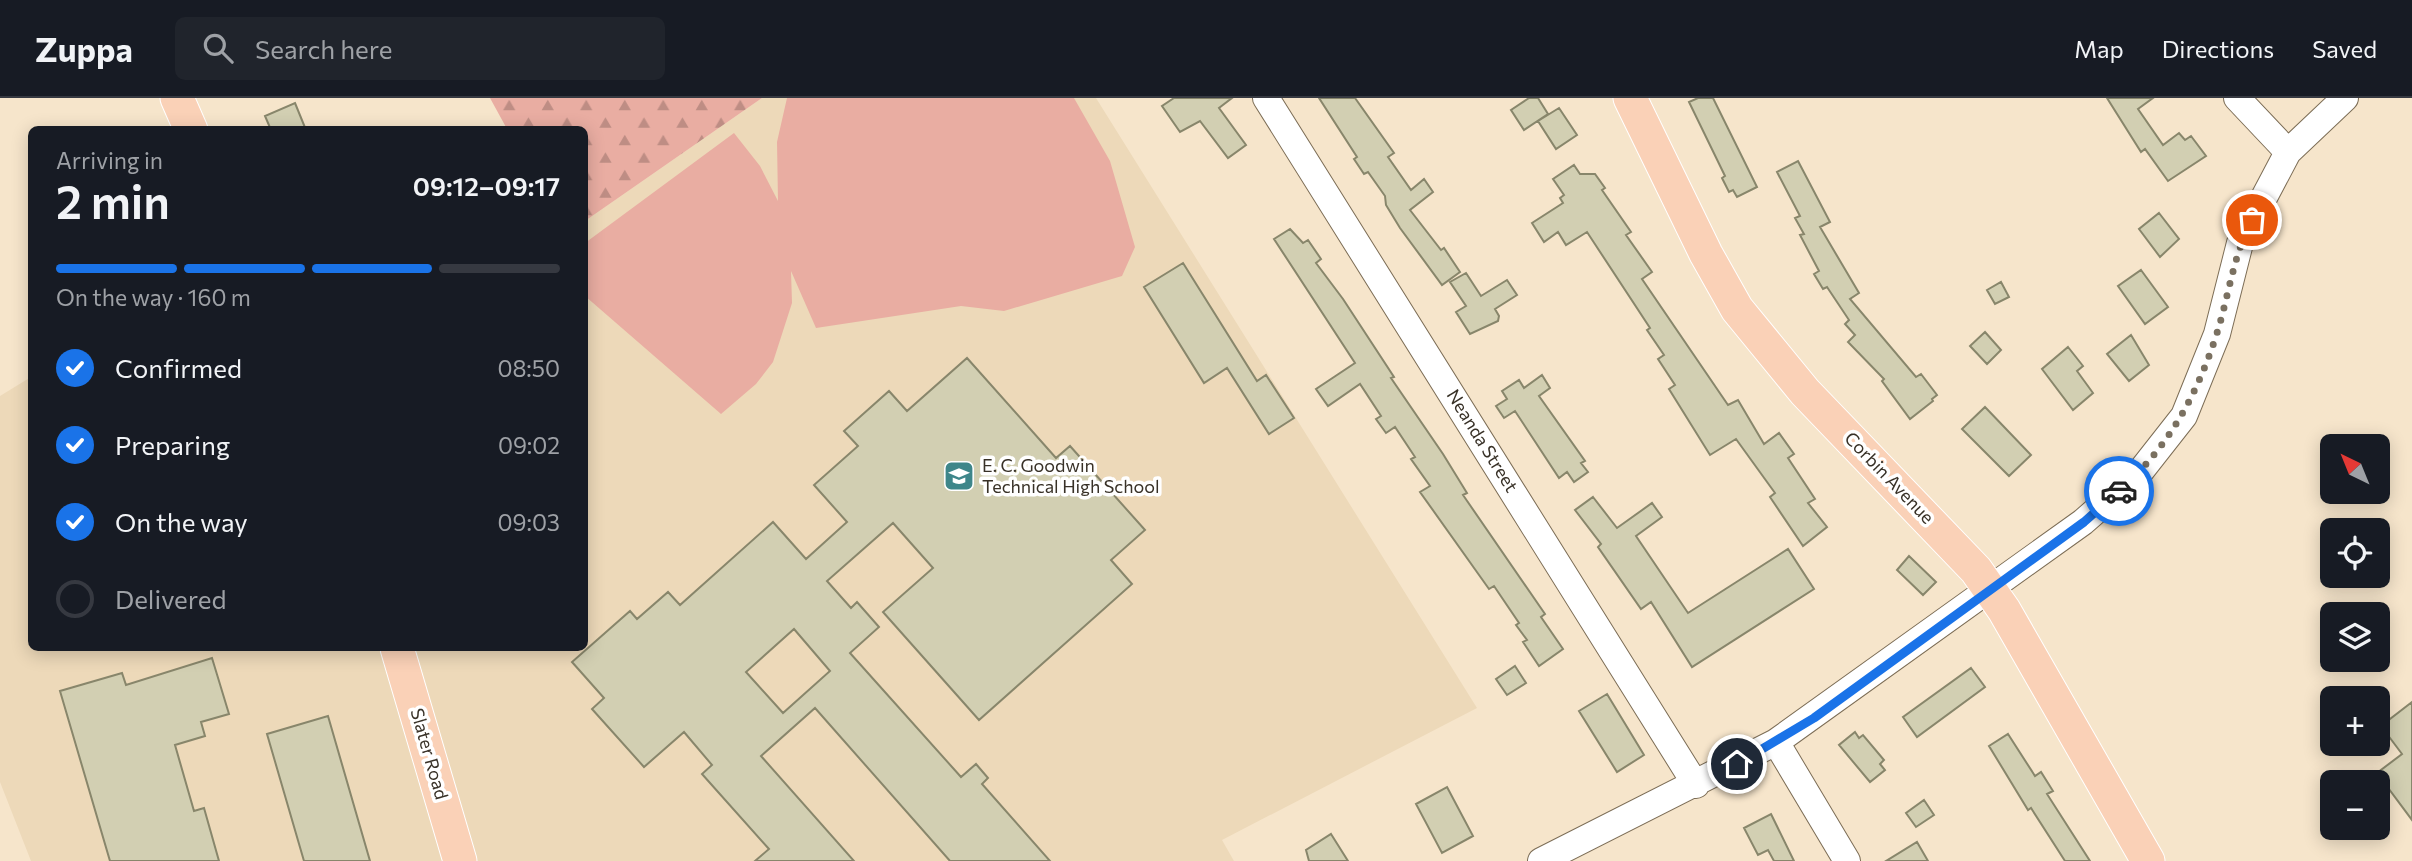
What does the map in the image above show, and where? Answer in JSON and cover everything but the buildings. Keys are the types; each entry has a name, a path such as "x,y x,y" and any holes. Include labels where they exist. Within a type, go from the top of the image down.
{"main road":[{"path":"177,98 189,126"},
{"name":"Corbin Avenue","path":"1630,98 1706,254 1749,326 1798,383 1959,551 1990,589 2148,861"},
{"name":"Slater Road","path":"398,651 460,861"}],"street":[{"name":"Neanda Street","path":"1266,98 1696,785"},
{"path":"2237,98 2288,152"},
{"path":"1541,861 1776,743 2084,522 2140,472 2184,416 2217,334 2240,243 2288,152 2345,98"},
{"path":"1776,743 1847,861"}],"shaded area":[{"name":"E. C. Goodwin Technical High School","path":"762,98 1096,98 1477,708 1222,840 1234,861 31,861 0,782 0,396 28,379 28,651 588,651 588,219"}],"green space":[{"path":"490,98 762,98 588,219 588,126 505,126"},
{"path":"787,98 1074,98 1110,161 1135,247 1122,276 1004,311 961,306 816,328 791,271 792,303 773,362 756,384 721,414 588,299 588,241 734,133 760,166 778,201 777,142"}],"way so far":[{"path":"2119,491 2140,472 2184,416 2217,334 2240,243 2252,220"}],"place":[{"name":"E. C. Goodwin Technical High School","path":"959,476"}],"route":[{"path":"1737,764 1814,718 1875,670 2084,522 2119,491"}]}
